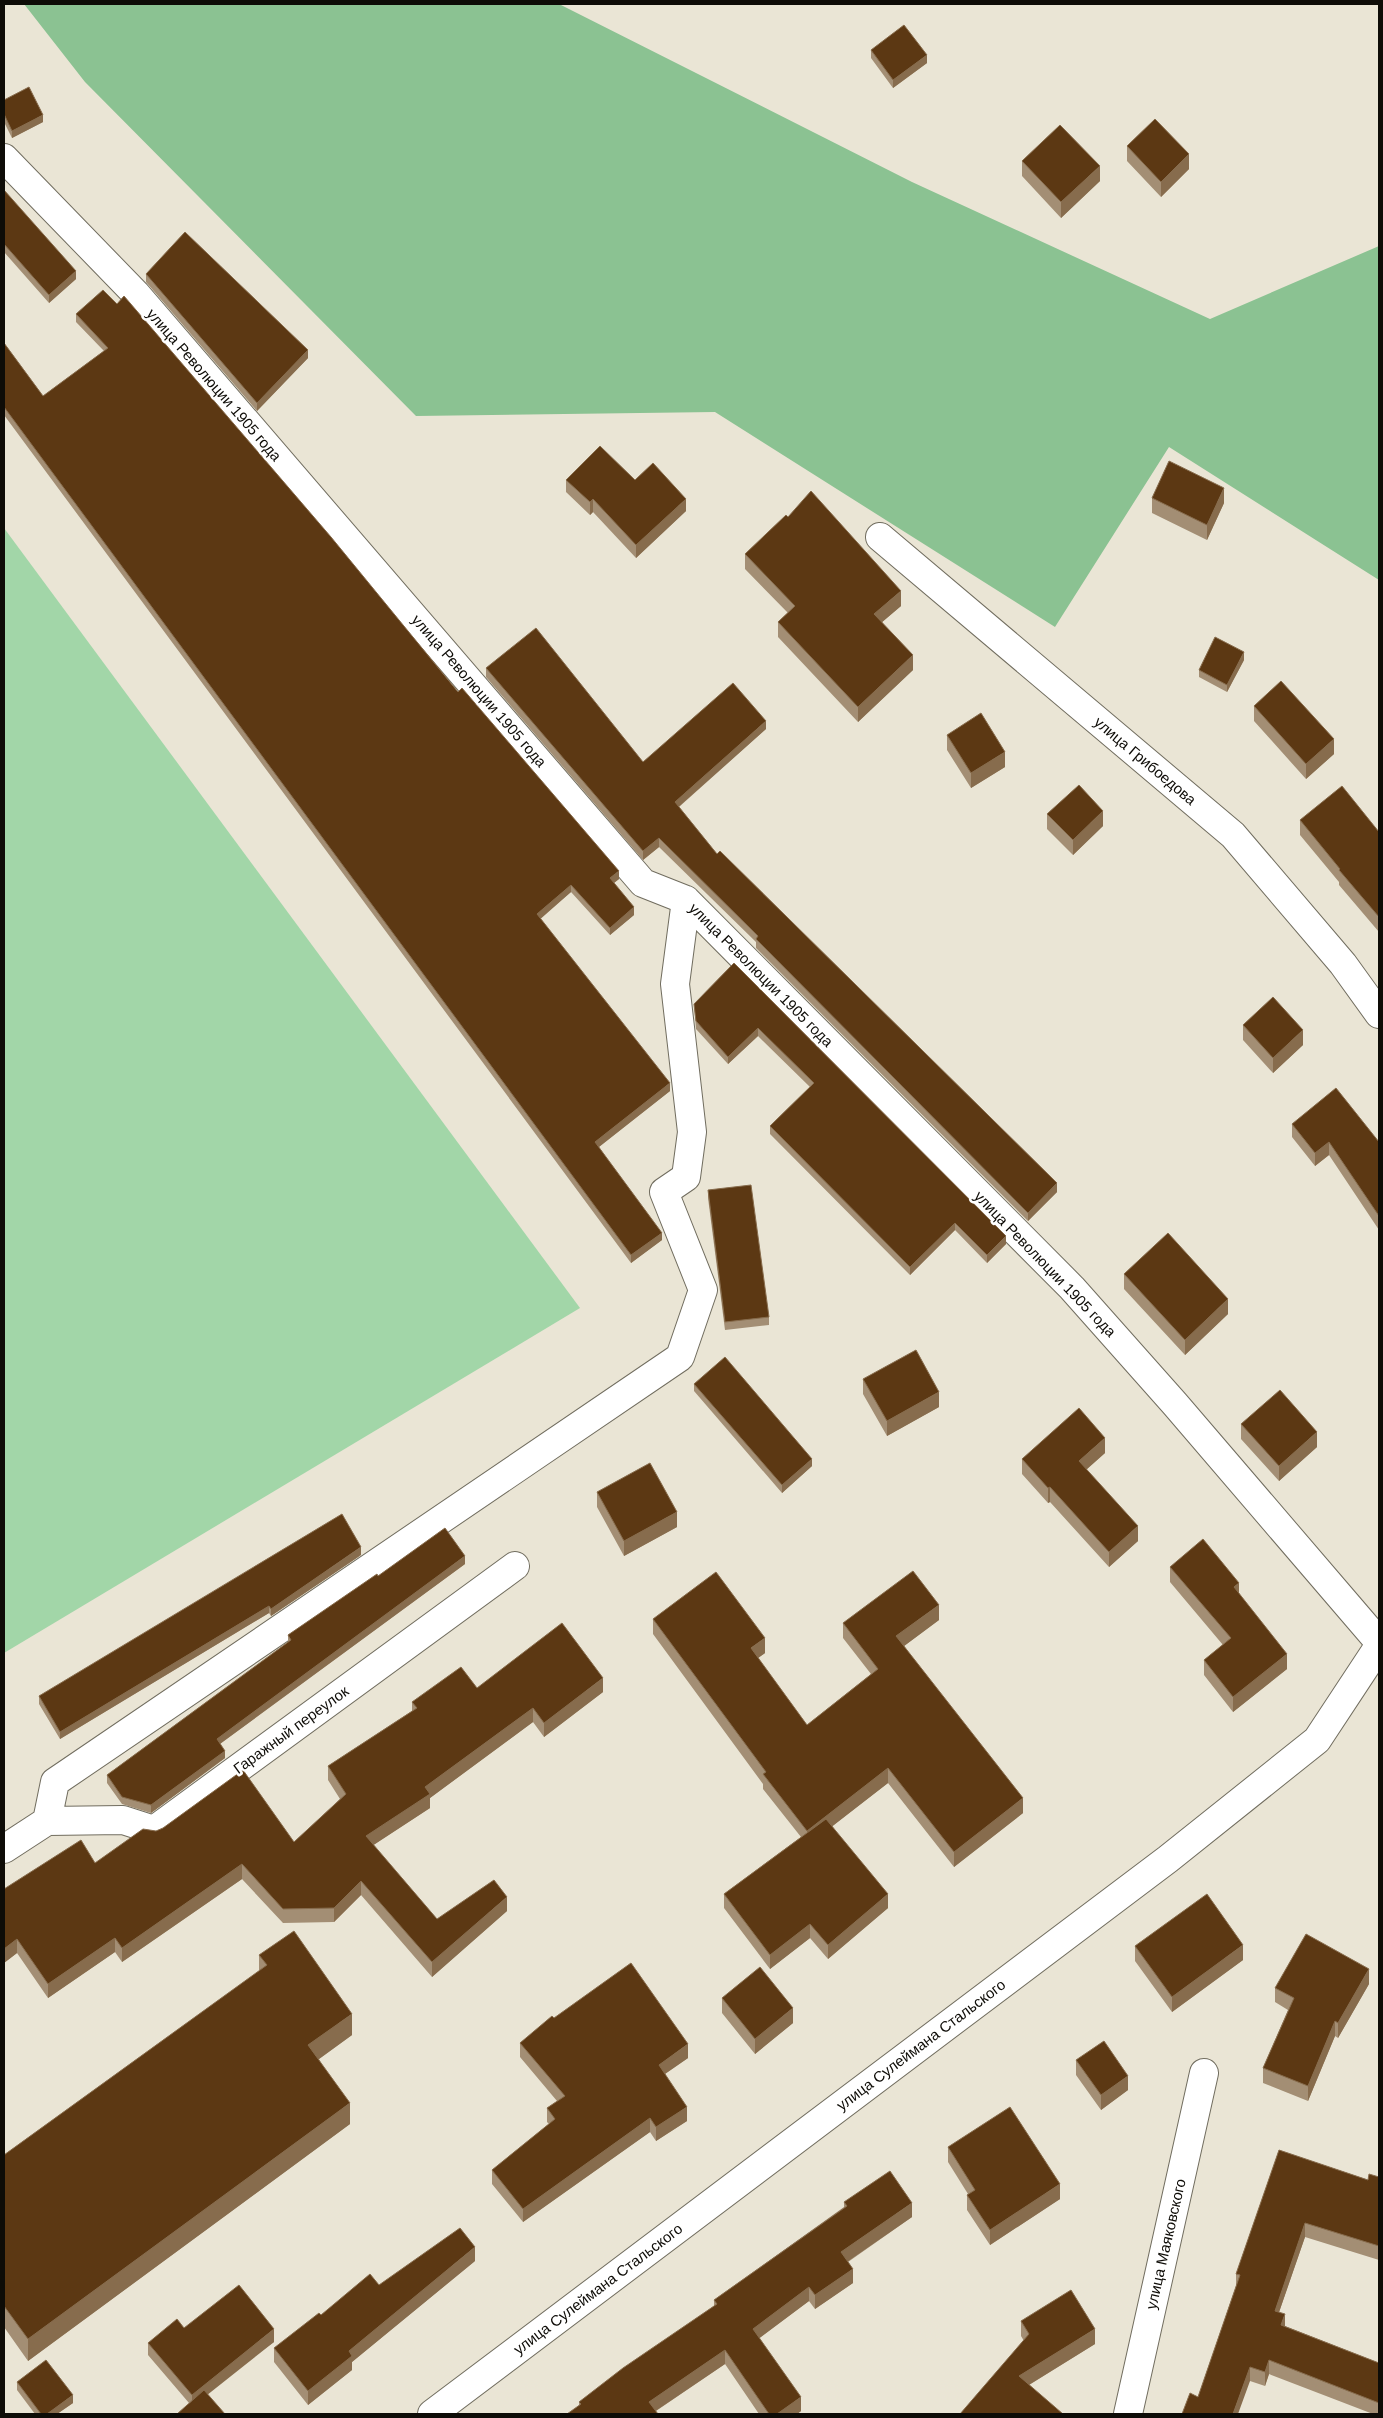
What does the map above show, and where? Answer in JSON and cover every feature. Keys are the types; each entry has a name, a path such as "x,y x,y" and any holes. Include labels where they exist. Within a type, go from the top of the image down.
{"street":[{"name":"улица Революции 1905 года","path":"4,158 136,294 643,883 686,900 1072,1288 1175,1404 1379,1644"},
{"name":"улица Грибоедова","path":"880,537 1233,835 1343,964 1379,1014"},
{"path":"4,1849 47,1821 55,1782 680,1357 702,1290 664,1192 686,1177 692,1132 675,984 686,900"},
{"name":"Гаражный переулок","path":"47,1821 123,1820 154,1830 515,1566"},
{"name":"улица Сулеймана Стальского","path":"432,2414 1168,1859 1317,1740 1379,1644"},
{"name":"улица Маяковского","path":"1128,2414 1204,2073"}],"green space":[{"path":"24,4 559,4 912,182 1210,319 1379,246 1379,580 1169,447 1055,627 715,412 416,416 85,82"},
{"path":"4,528 580,1308 4,1653"}],"building":[{"path":"904,25 927,55 893,80 871,50"},
{"path":"29,87 43,115 12,131 4,114 4,100"},
{"path":"1155,119 1189,154 1161,182 1127,146"},
{"path":"1060,125 1100,166 1061,202 1022,161"},
{"path":"4,190 76,271 49,295 4,244"},
{"path":"185,232 308,350 257,403 146,274"},
{"path":"103,290 117,304 124,296 331,537 458,692 462,688 619,871 610,878 634,907 610,928 571,885 537,914 670,1083 595,1142 662,1233 631,1255 4,407 4,343 43,396 108,348 76,314"},
{"path":"600,446 635,480 653,463 686,499 636,545 593,499 590,502 566,480"},
{"path":"1169,461 1224,488 1207,525 1152,498"},
{"path":"811,491 901,591 874,614 913,655 858,707 778,622 795,606 745,554 786,515 788,517"},
{"path":"536,628 643,762 733,683 766,721 675,802 717,854 720,851 1057,1183 1028,1213 756,939 758,936 659,838 643,851 486,668"},
{"path":"1215,637 1244,652 1227,685 1199,670"},
{"path":"1281,681 1334,739 1306,764 1254,706"},
{"path":"981,713 1005,752 971,773 947,735"},
{"path":"1079,785 1103,811 1073,840 1047,814"},
{"path":"1342,786 1379,832 1379,917 1300,820"},
{"path":"734,963 1006,1236 987,1255 955,1223 910,1267 770,1126 814,1083 758,1028 728,1057 696,1021 694,1004"},
{"path":"1273,997 1303,1030 1273,1058 1243,1025"},
{"path":"1336,1088 1379,1142 1379,1216 1329,1142 1315,1153 1292,1124"},
{"path":"751,1185 769,1317 725,1322 708,1190"},
{"path":"1168,1233 1228,1299 1185,1340 1124,1274"},
{"path":"916,1350 939,1392 887,1421 863,1379"},
{"path":"725,1357 812,1459 782,1485 694,1384"},
{"path":"1280,1390 1317,1432 1279,1466 1241,1424"},
{"path":"1079,1408 1105,1438 1079,1461 1138,1526 1109,1552 1022,1459"},
{"path":"650,1463 677,1512 624,1541 597,1492"},
{"path":"342,1514 361,1547 271,1609 269,1606 60,1732 39,1696"},
{"path":"445,1528 465,1556 217,1739 225,1751 151,1805 122,1797 107,1775 291,1640 288,1635 377,1574 378,1576"},
{"path":"1203,1539 1239,1583 1234,1587 1287,1654 1233,1697 1204,1660 1231,1638 1170,1567"},
{"path":"913,1571 939,1605 896,1636 1023,1798 954,1852 888,1768 807,1831 763,1774 766,1772 653,1619 716,1572 765,1638 751,1648 807,1725 878,1669 843,1623"},
{"path":"562,1623 603,1678 544,1723 533,1708 425,1787 430,1794 366,1836 437,1919 494,1880 507,1897 432,1962 361,1881 334,1908 283,1909 242,1864 122,1948 115,1938 48,1984 17,1939 4,1949 4,1889 81,1840 95,1863 143,1829 156,1831 163,1828 243,1770 294,1842 346,1794 328,1766 417,1708 412,1702 461,1667 477,1688"},
{"path":"826,1819 888,1894 828,1945 810,1924 770,1955 724,1894"},
{"path":"1207,1894 1243,1945 1172,1997 1135,1946"},
{"path":"294,1931 352,2014 308,2045 350,2103 28,2339 4,2306 4,2155 267,1965 259,1955"},
{"path":"1306,1934 1369,1969 1338,2023 1335,2021 1308,2086 1263,2068 1294,1998 1275,1988"},
{"path":"631,1963 688,2044 659,2065 687,2107 656,2127 650,2118 523,2209 492,2170 555,2119 547,2108 565,2096 520,2043 552,2016 554,2018"},
{"path":"760,1967 793,2008 755,2039 722,1998"},
{"path":"1104,2041 1128,2076 1101,2095 1076,2060"},
{"path":"1010,2107 1060,2184 990,2230 967,2195 975,2190 948,2147"},
{"path":"1279,2150 1368,2180 1369,2174 1379,2177 1379,2246 1305,2223 1275,2311 1285,2314 1281,2325 1379,2363 1379,2403 1269,2360 1265,2372 1250,2367 1233,2414 1182,2414 1190,2393 1198,2397 1240,2275 1236,2274"},
{"path":"890,2171 912,2203 841,2252 853,2269 815,2295 809,2287 753,2329 801,2397 777,2414 769,2414 725,2350 649,2402 658,2414 567,2414 581,2404 579,2402 623,2368 717,2304 714,2300 847,2206 844,2202"},
{"path":"460,2228 475,2247 349,2351 352,2356 308,2391 274,2348 319,2313 321,2315 370,2274 379,2285"},
{"path":"239,2285 274,2329 192,2395 148,2343 177,2319 184,2328"},
{"path":"1071,2290 1095,2329 1019,2376 1063,2414 960,2414 1029,2334 1021,2321"},
{"path":"46,2360 73,2395 47,2414 41,2414 17,2382"},
{"path":"204,2390 225,2414 177,2414"}]}
